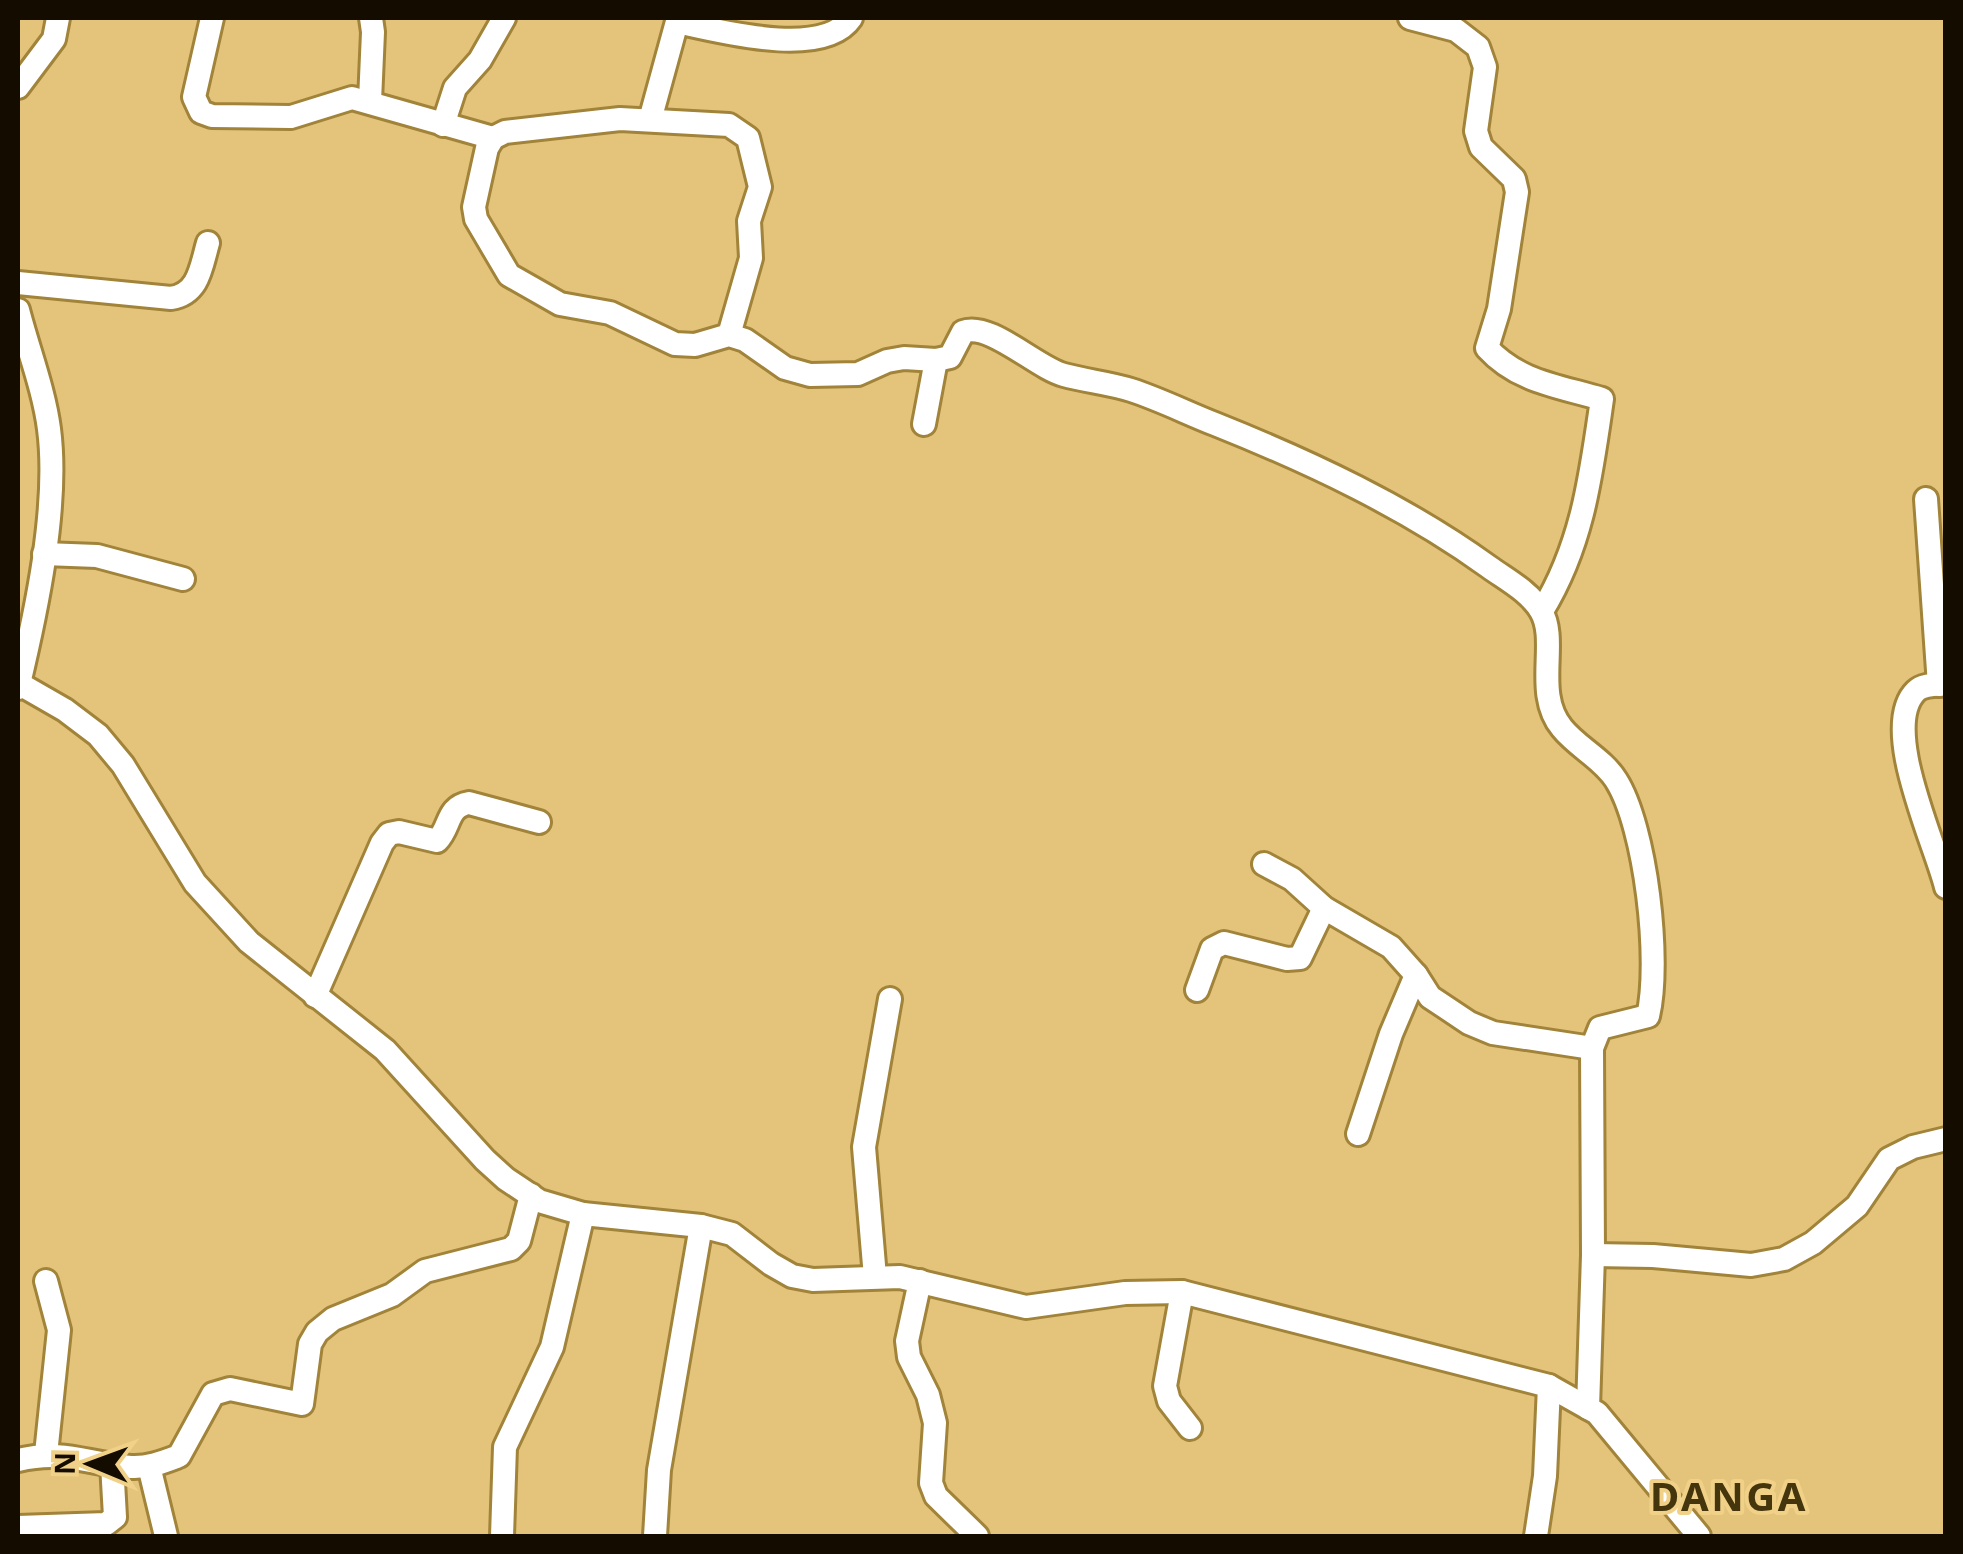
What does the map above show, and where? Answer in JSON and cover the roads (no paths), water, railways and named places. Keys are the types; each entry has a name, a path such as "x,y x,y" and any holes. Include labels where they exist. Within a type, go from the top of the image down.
{"street":[{"path":"18,87 54,39 58,18"},
{"path":"212,18 194,97 201,112 212,116 291,117 352,98 493,138"},
{"path":"370,18 370,101"},
{"path":"443,125 455,88 480,60 504,18"},
{"path":"650,120 678,20 772,38 822,37 837,32 851,18"},
{"path":"1410,18 1456,30 1478,46 1485,67 1476,131 1481,147 1514,179 1517,192 1499,309 1487,348 1503,366 1526,377 1602,399 1587,506 1559,584 1542,611"},
{"path":"728,335 751,258 749,221 760,187 748,138 729,124 620,119 504,132 493,138 487,148 474,207 476,219 510,275 560,304 610,313 674,344 695,345 728,335 746,340 785,368 810,376 858,374 904,358 950,357 963,332 974,329 990,334 1058,374 1130,390 1294,456 1448,537 1530,596 1542,611 1546,682 1552,709 1560,726 1614,776 1628,803 1652,917 1654,984 1648,1016 1600,1028 1592,1048 1588,1408"},
{"path":"18,283 170,298 184,296 194,287 208,242"},
{"path":"18,310 52,448 44,554 18,685 66,710 98,735 122,765 195,884 249,942 395,1059 486,1160 531,1195 583,1214 700,1226 732,1234 792,1276 833,1282 875,1277 920,1281 1004,1304 1026,1306 1126,1292 1182,1292 1549,1386 1597,1413 1694,1534"},
{"path":"924,424 936,360"},
{"path":"1926,499 1942,684 1916,690 1905,715 1904,750 1915,797 1939,846 1946,887"},
{"path":"44,554 97,556 183,580"},
{"path":"316,996 389,834 399,832 437,842 444,834 451,811 469,803 539,822"},
{"path":"1264,864 1292,879 1324,908 1391,948 1430,997 1469,1023 1493,1032 1592,1048"},
{"path":"1196,990 1212,949 1224,942 1287,959 1300,958 1324,908"},
{"path":"1358,1134 1391,1034 1416,975"},
{"path":"875,1277 864,1147 890,999"},
{"path":"1592,1255 1751,1265 1784,1260 1814,1243 1858,1206 1888,1159 1912,1147 1946,1140"},
{"path":"18,1460 46,1454 149,1466 179,1456 213,1394 230,1389 302,1404 310,1344 317,1332 333,1319 392,1295 425,1271 511,1249 518,1240 531,1195"},
{"path":"502,1536 506,1447 552,1347 583,1214"},
{"path":"656,1536 659,1470 700,1226"},
{"path":"46,1281 58,1330 46,1454"},
{"path":"920,1281 907,1341 908,1356 928,1395 935,1423 931,1482 936,1496 977,1536"},
{"path":"1182,1292 1164,1386 1169,1401 1190,1428"},
{"path":"1536,1536 1545,1476 1549,1386"},
{"path":"18,1527 106,1524 115,1516 117,1505 112,1464"},
{"path":"149,1466 166,1536"}],"district":[{"name":"DANGA","path":"1729,1495"}]}
